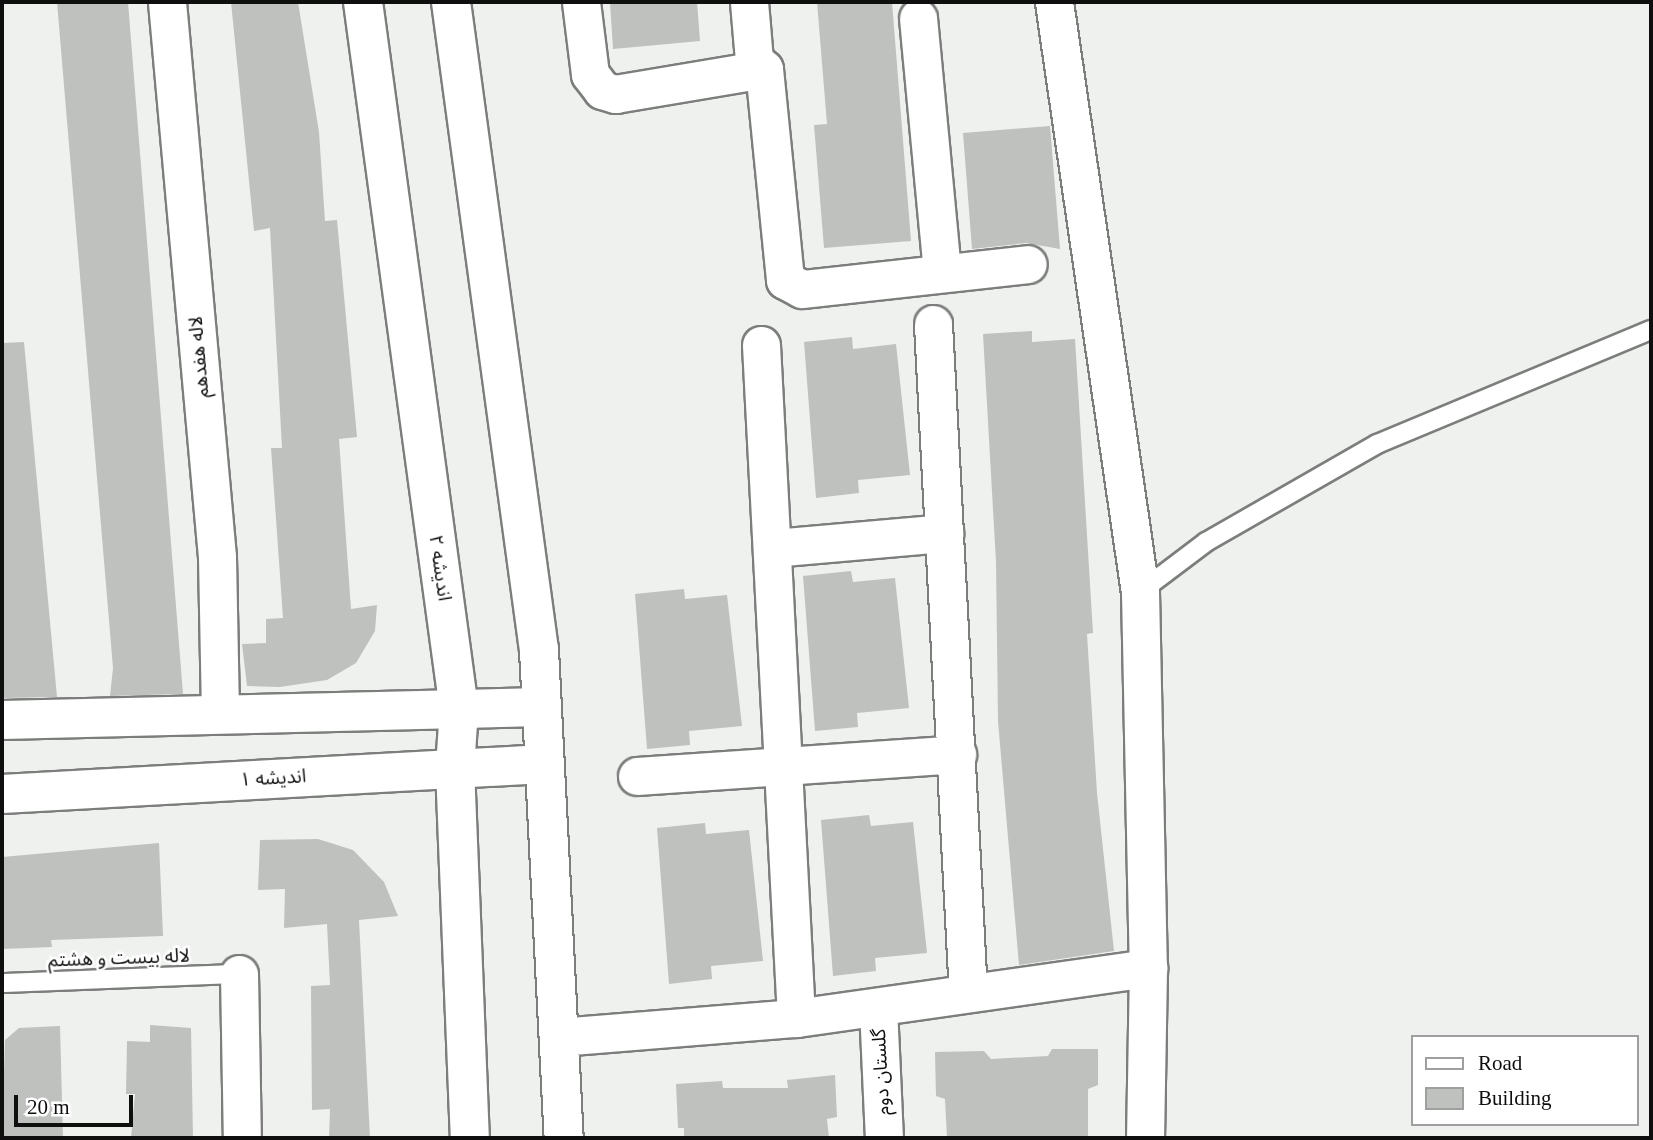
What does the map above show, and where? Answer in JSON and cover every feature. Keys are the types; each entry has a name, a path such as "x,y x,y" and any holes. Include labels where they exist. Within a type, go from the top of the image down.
{"street":[{"name":"لاله هفدهم","path":"167,2 217,557 220,713"},
{"name":"اندیشه ۲","path":"363,2 459,709 455,768 470,1138"},
{"path":"451,2 537,636 564,1138"},
{"path":"582,2 590,74 602,90 615,94 764,69"},
{"path":"749,2 754,60 764,69 785,280 802,289 1028,264"},
{"path":"1054,2 1140,592 1148,968 1145,1138"},
{"path":"918,18 942,274"},
{"path":"933,324 968,993"},
{"path":"761,345 796,1018"},
{"path":"773,548 944,533"},
{"path":"2,720 541,707"},
{"path":"637,776 957,754"},
{"name":"اندیشه ۱","path":"2,793 544,764"},
{"path":"559,1037 796,1018 1148,968"},
{"path":"239,974 242,1138"},
{"name":"گلستان دوم","path":"878,1007 884,1138"}],"lane":[{"path":"1140,592 1206,542 1377,444 1651,330"},
{"name":"لاله بیست و هشتم","path":"2,983 239,974"}],"building":[{"path":"57,2 128,2 183,694 110,696 113,668"},
{"path":"231,2 298,2 319,132 325,221 337,220 357,437 339,439 351,609 377,605 375,631 356,663 327,680 280,687 247,686 242,644 266,643 266,619 283,618 271,448 282,448 270,228 254,231"},
{"path":"610,2 697,2 700,41 613,49"},
{"path":"817,2 892,2 911,241 824,248 814,125 827,124"},
{"path":"1050,126 1060,249 1026,243 972,249 963,133"},
{"path":"1032,331 1032,342 1075,339 1093,633 1087,634 1097,793 1114,951 1019,965 998,721 996,562 983,334"},
{"path":"852,337 853,349 896,344 910,475 858,480 859,493 816,498 804,342"},
{"path":"24,342 57,697 2,698 2,343"},
{"path":"851,571 853,582 895,578 909,708 857,713 858,727 815,731 803,576"},
{"path":"684,589 685,599 727,595 742,726 689,731 690,745 647,749 635,594"},
{"path":"869,815 871,826 913,822 927,953 875,958 876,971 833,976 821,820"},
{"path":"705,823 706,834 749,830 763,961 711,966 712,979 669,984 657,828"},
{"path":"318,839 353,850 384,882 398,916 359,920 370,1138 329,1138 330,1109 312,1110 311,986 330,985 327,924 284,928 285,889 258,890 260,840"},
{"path":"159,843 163,936 51,940 52,947 2,949 2,857"},
{"path":"150,1025 191,1028 193,1138 131,1138 135,1094 126,1094 127,1041 150,1042"},
{"path":"60,1026 63,1138 2,1138 5,1040 19,1028"},
{"path":"1052,1049 1098,1049 1098,1085 1088,1089 1088,1138 947,1138 945,1099 936,1096 935,1052 984,1051 991,1059 1048,1056"},
{"path":"835,1075 837,1117 827,1119 829,1138 684,1138 684,1128 678,1128 676,1084 722,1081 723,1088 788,1088 787,1080"}]}
